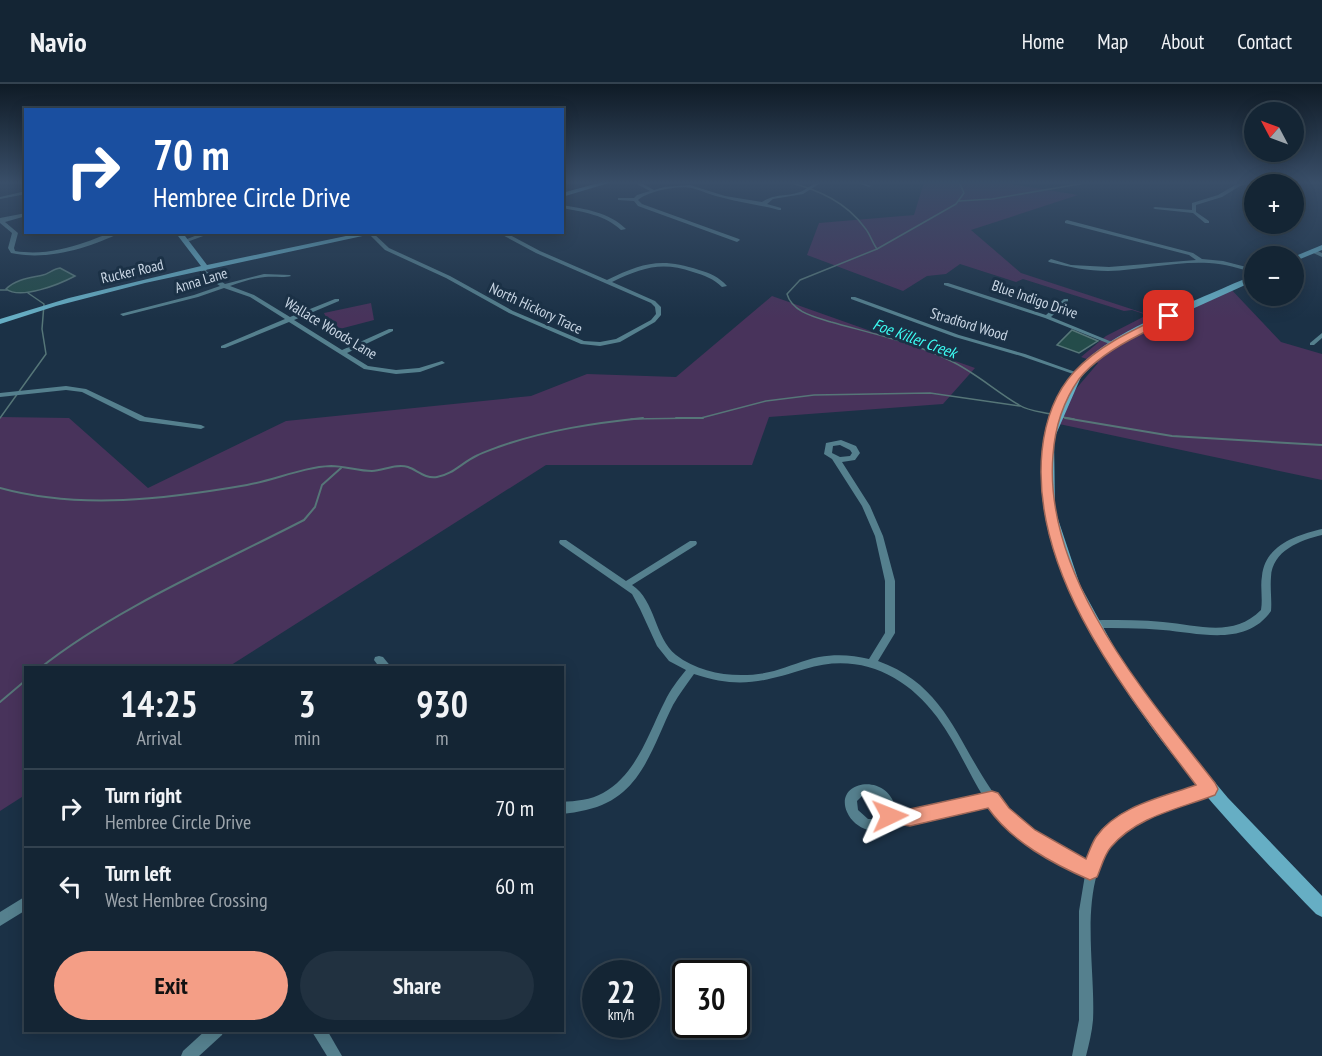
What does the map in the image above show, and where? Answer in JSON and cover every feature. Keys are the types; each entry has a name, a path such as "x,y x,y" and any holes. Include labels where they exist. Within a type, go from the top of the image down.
{"street":[{"path":"9,227 15,233 11,248 13,252 23,255 46,254 113,234"},
{"path":"701,227 737,240"},
{"path":"1088,227 1178,250 1191,254 1200,261"},
{"path":"180,234 205,267"},
{"path":"185,241 206,234"},
{"name":"Rucker Road","path":"0,322 72,299 205,267 370,234"},
{"name":"North Hickory Trace","path":"376,234 387,249 448,277 511,312 583,343 600,344 618,341 653,321 659,314 658,307 653,302 503,234"},
{"path":"1304,255 1322,247"},
{"path":"1313,251 1322,255"},
{"path":"1051,261 1076,268 1106,270 1200,261 1244,268"},
{"path":"608,282 641,266 665,262 683,265 714,277 724,286"},
{"name":"Wallace Woods Lane","path":"205,267 203,272 224,286 252,296 366,368 382,372 420,370 442,363"},
{"name":"Anna Lane","path":"123,314 196,296 258,276 288,276"},
{"path":"1244,283 1114,344 1078,374 1055,411 1050,425 1046,471 1049,503 1057,539 1071,579 1093,624 1137,694 1209,789 1322,908"},
{"name":"Blue Indigo Drive","path":"946,284 1047,317 1114,344"},
{"name":"Stradford Wood","path":"853,298 957,336 1078,374"},
{"path":"223,347 337,300"},
{"path":"1047,317 1066,300"},
{"path":"342,353 391,330"},
{"path":"1312,344 1322,335"},
{"path":"0,395 66,388 84,390 143,419 201,427"},
{"path":"835,458 866,506 879,536 890,581 890,633 872,663"},
{"path":"1093,624 1162,626 1216,632 1241,629 1266,611 1266,575 1274,554 1285,546 1322,532"},
{"path":"563,542 626,585 641,600 660,645 674,658 692,669 719,677 746,679 770,676 827,660 848,659 872,663 904,678 931,700 944,717 1003,814 1028,836 1090,871"},
{"path":"626,585 693,543"},
{"path":"564,808 583,806 602,800 619,790 631,779 642,764 671,701 692,669"},
{"path":"1079,1056 1086,1018 1086,896 1090,871 1103,843 1123,823 1140,814 1209,789"},
{"path":"890,816 910,818 992,799"},
{"path":"0,920 24,903"},
{"path":"188,1056 215,1032"},
{"path":"319,1032 335,1056"}],"shaded area":[{"path":"817,227 979,227 971,230 1021,273 1165,320 1228,286 1244,303 1244,306 1247,306 1281,342 1322,354 1322,480 1059,424 1069,397 1098,363 1081,357 1106,336 1147,315 1132,310 1124,311 1023,279 1016,282 960,264 946,274 927,276 903,291 807,255"},
{"path":"60,268 75,276 51,287 30,292 13,292 6,289 19,281"},
{"path":"772,296 975,368 943,404 769,417 752,465 546,465 230,666 24,666 24,796 0,811 0,417 69,418 148,488 286,421 531,396 587,374 676,377"},
{"path":"371,303 374,320 332,331 324,313"},
{"path":"1072,330 1098,341 1079,353 1057,345"}],"waterway":[{"path":"865,227 877,249"},
{"name":"Foe Killer Creek","path":"877,249 915,227"},
{"name":"Foe Killer Creek","path":"877,249 800,280 787,294 790,300 805,313 818,318 906,343 949,360 1023,407 1054,415"},
{"path":"0,290 7,290"},
{"path":"0,418 46,354 42,329 44,304 28,293"},
{"path":"701,418 766,401 814,395 930,393 1020,406"},
{"name":"Foe Killer Creek","path":"1062,417 1074,419"},
{"path":"634,419 643,418"},
{"path":"676,418 701,418"},
{"path":"634,419 701,418"},
{"name":"Foe Killer Creek","path":"1065,418 1172,436 1322,445"},
{"path":"0,488 61,499 123,500 216,490 331,466 372,471 403,466 425,476 437,477 448,474 479,455 518,440 571,428 634,419"},
{"path":"43,666 101,626 134,607 304,520 315,507 322,485 341,468"},
{"path":"0,702 24,682"}],"route":[{"path":"890,816 910,818 992,799 1003,814 1028,836 1090,871 1103,843 1123,823 1140,814 1209,789 1137,694 1093,624 1071,579 1057,539 1049,503 1046,471 1050,425 1064,394 1078,374 1100,353 1114,344 1169,316"}]}
